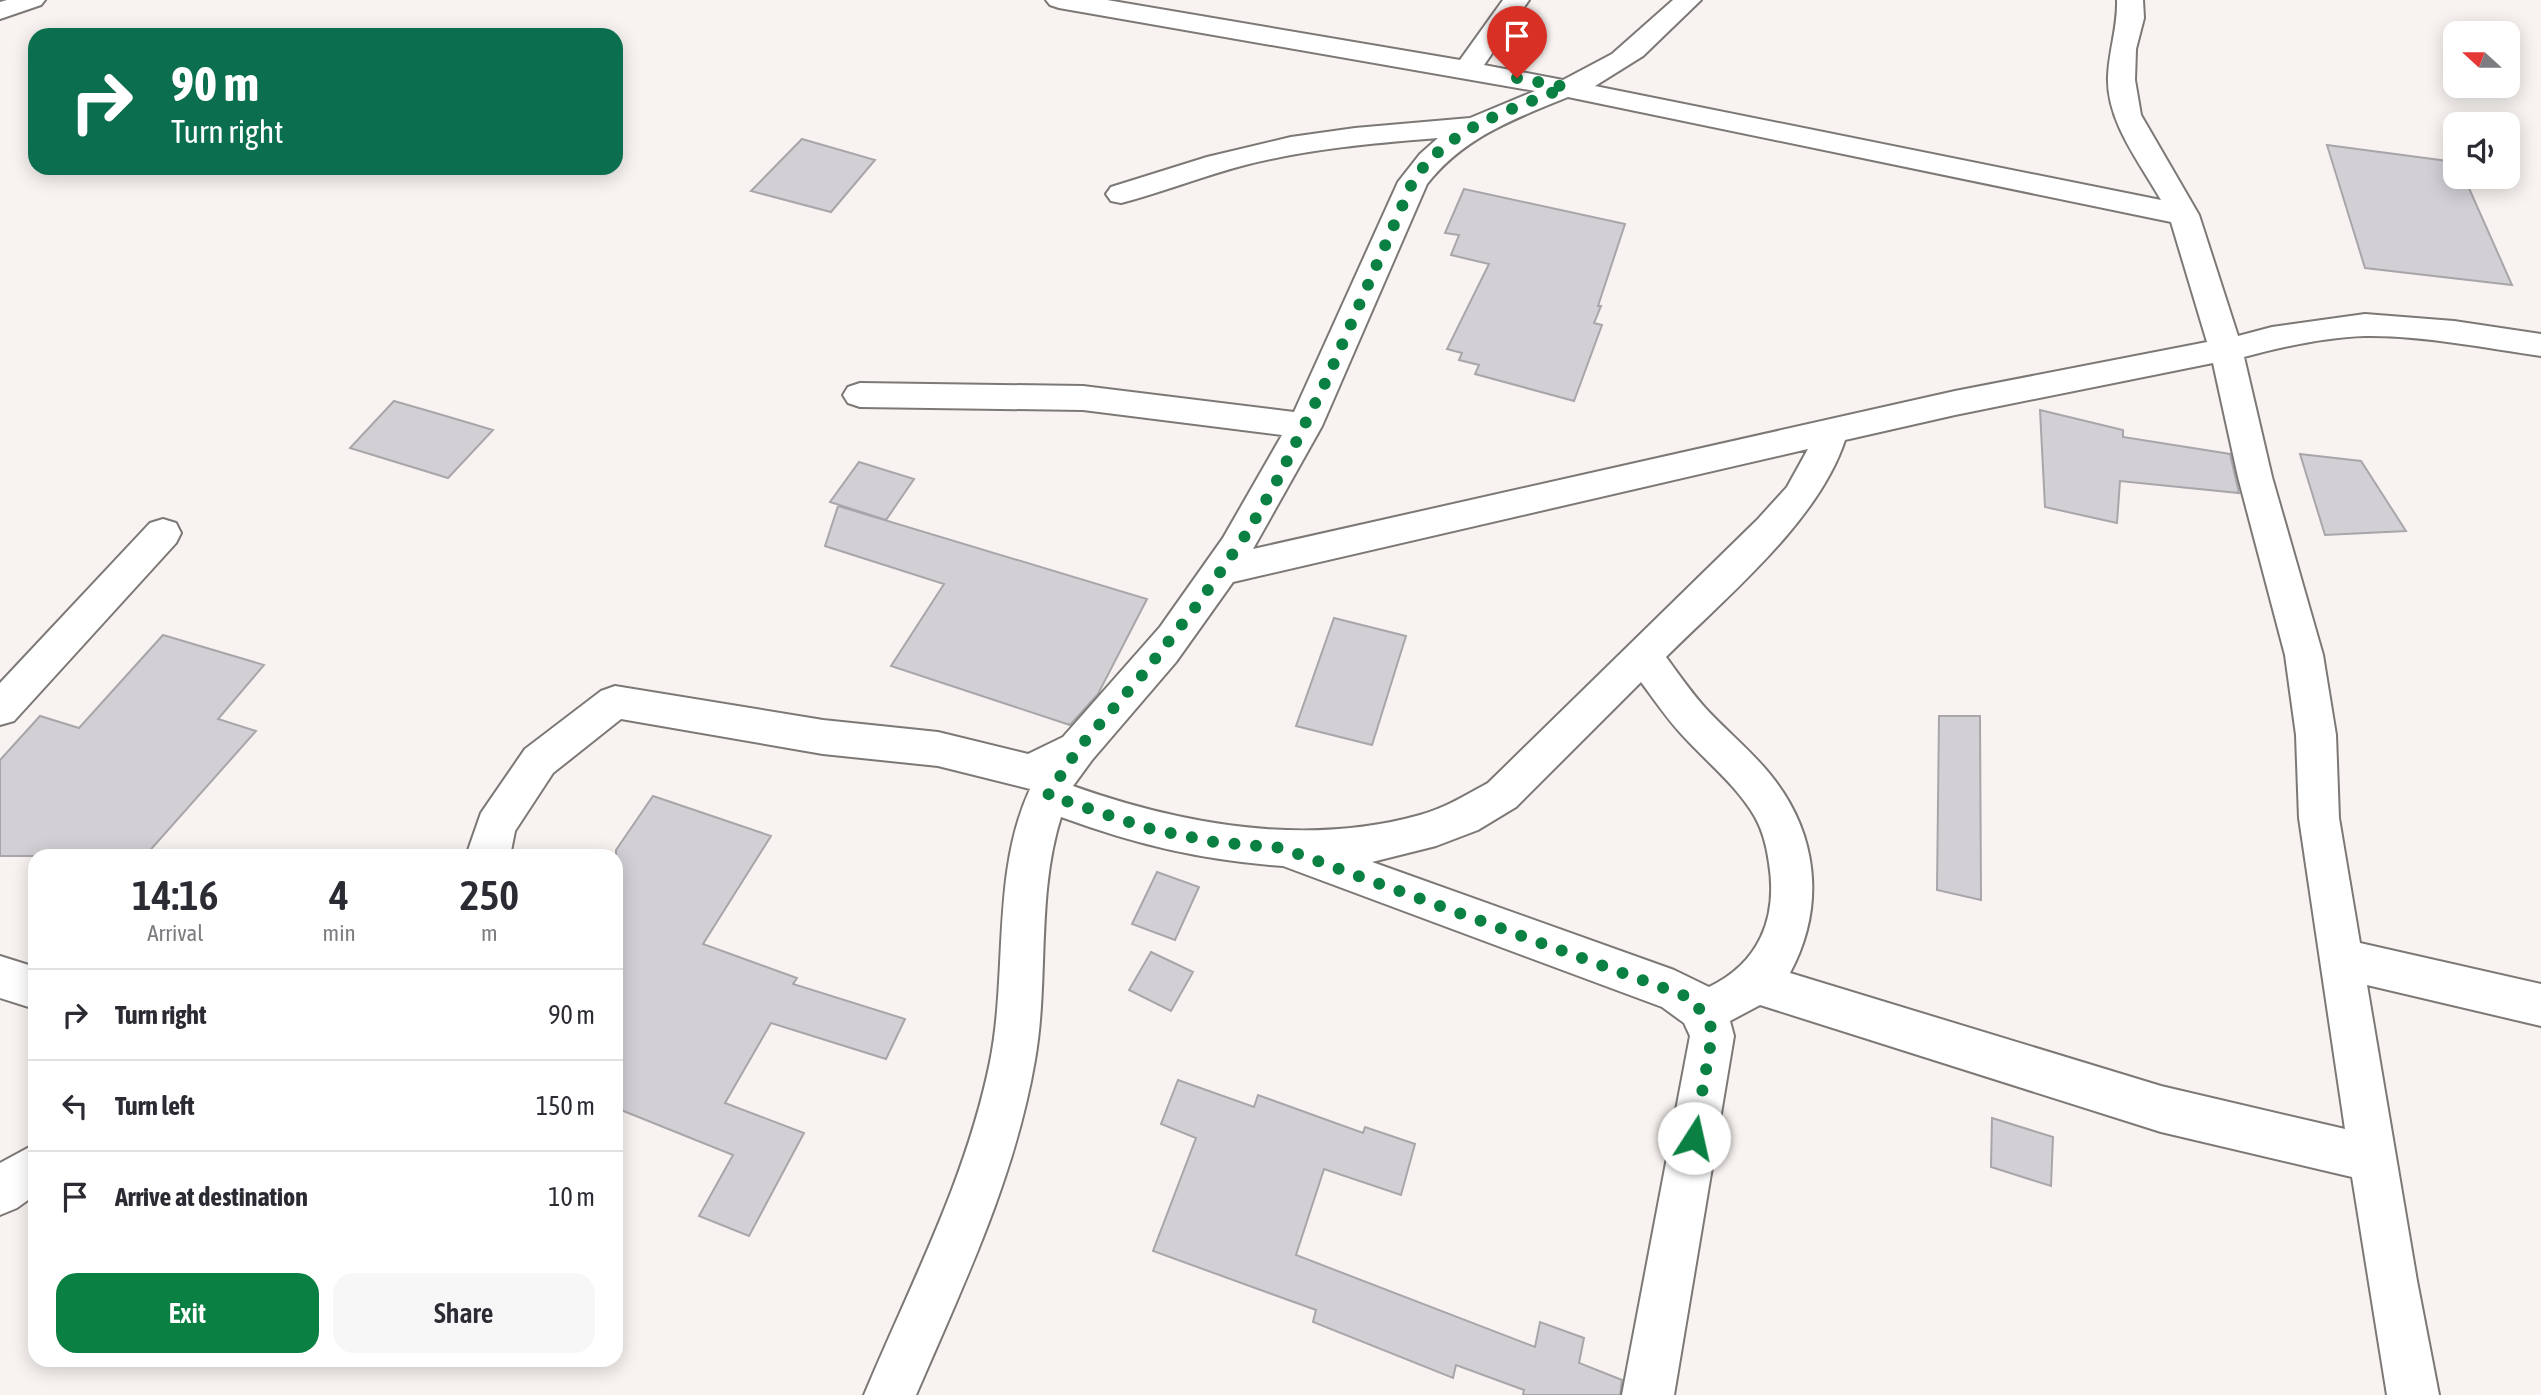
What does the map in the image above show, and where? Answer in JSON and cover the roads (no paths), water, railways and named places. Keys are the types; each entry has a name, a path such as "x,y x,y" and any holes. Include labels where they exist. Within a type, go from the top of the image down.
{"street":[{"path":"0,11 32,0"},
{"path":"1059,0 1566,87 1879,149 2184,215"},
{"path":"1468,69 1516,0"},
{"path":"890,1395 961,1231 999,1124 1013,1060 1021,999 1025,887 1030,855 1048,795 1078,749 1144,673 1222,570 1255,519 1305,426 1356,317 1413,181 1434,154 1471,127 1620,62 1640,47 1688,0"},
{"path":"2130,0 2130,18 2121,65 2127,116 2184,215 2226,350 2255,477 2304,655 2316,734 2319,818 2413,1395"},
{"path":"1121,194 1205,167 1265,152 1370,135 1471,127"},
{"path":"1222,570 1831,431 2044,384 2226,350 2272,338 2365,325 2454,332 2541,345"},
{"path":"860,395 1083,398 1305,426"},
{"path":"1048,795 1147,828 1214,842 1282,848 1340,847 1425,833 1478,811 1502,795 1795,505 1814,477 1831,431"},
{"path":"0,709 163,533"},
{"path":"1643,656 1696,723 1741,770 1769,805 1783,835 1794,902 1788,932 1775,959 1755,983 1730,999 1703,1011"},
{"path":"491,849 495,826 539,761 615,702 823,737 938,749 1030,772 1078,749"},
{"path":"1282,848 1691,998 1703,1011 1710,1023 1712,1036 1648,1395"},
{"path":"2343,959 2541,1004"},
{"path":"0,977 28,986"},
{"path":"1755,983 2161,1109 2374,1158"},
{"path":"0,1191 28,1172"}]}
